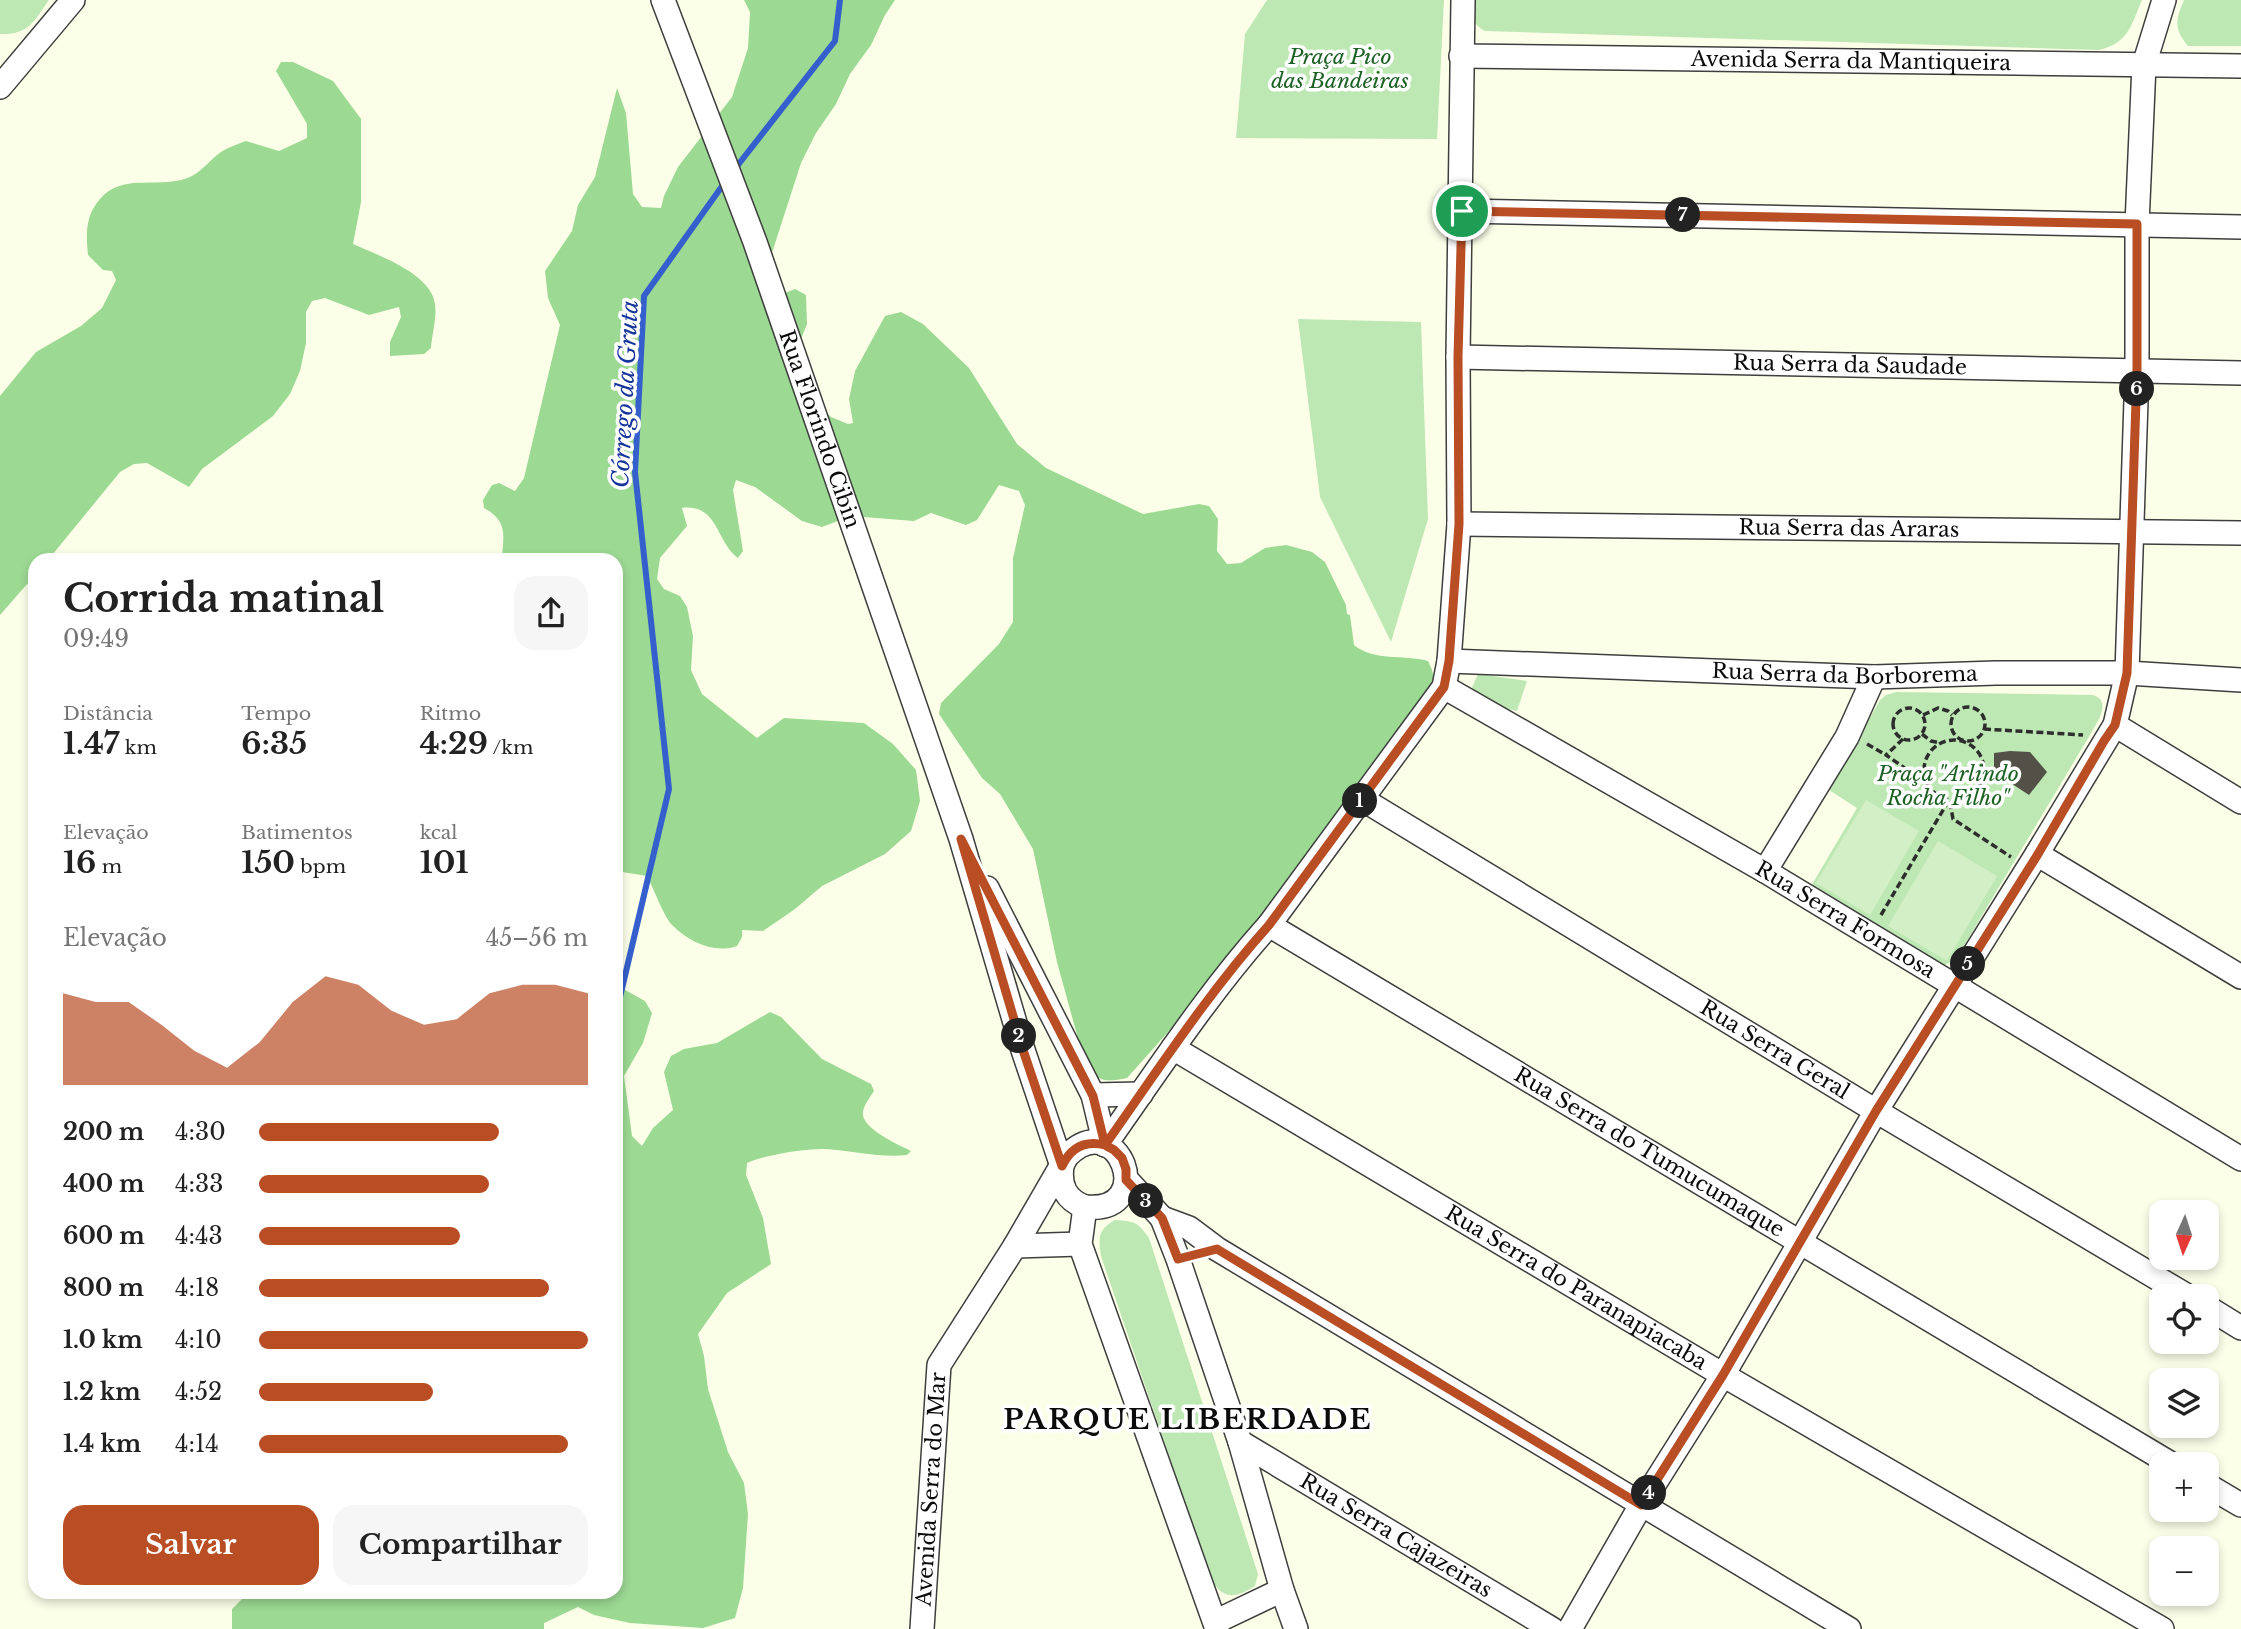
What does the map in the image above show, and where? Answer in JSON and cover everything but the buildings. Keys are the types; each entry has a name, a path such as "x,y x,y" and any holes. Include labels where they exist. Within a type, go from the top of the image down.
{"street":[{"path":"0,87 73,0"},
{"path":"1076,1202 1096,1208 1107,1206 1123,1191 1126,1169 1122,1158 1105,1145 1241,956 1269,925 1444,687 1449,661 1459,524 1458,357 1463,0"},
{"path":"1570,1629 1641,1505 1723,1375 1876,1111 2038,854 2115,725 2127,673 2137,370 2137,224 2144,65 2164,0"},
{"name":"Rua Florindo Cibin","path":"667,7 755,242 961,839 1023,1050 1062,1166 1062,1187 1076,1202 1080,1244 1216,1626"},
{"name":"Avenida Serra da Mantiqueira","path":"1461,56 2241,66"},
{"path":"1462,211 2241,227"},
{"name":"Rua Serra da Saudade","path":"1458,357 2241,373"},
{"name":"Rua Serra das Araras","path":"1459,524 2241,533"},
{"name":"Rua Serra da Borborema","path":"1449,661 1874,677 2127,673 2241,680"},
{"path":"1765,871 1847,737 1874,677"},
{"name":"Rua Serra Formosa","path":"1444,687 1765,871 2241,1159"},
{"path":"2115,725 2241,802"},
{"name":"Rua Serra Geral","path":"1362,799 2167,1284"},
{"name":"Rua Florindo Cibin","path":"961,839 1093,1096 1105,1145"},
{"path":"2038,854 2241,977"},
{"name":"Rua Serra do Tumucumaque","path":"1269,925 2151,1452"},
{"name":"Rua Serra do Paranapiacaba","path":"1173,1048 1723,1375 2162,1629"},
{"path":"1093,1096 1141,1094"},
{"name":"Avenida Serra do Mar","path":"922,1629 939,1365 1074,1149 1095,1142 1105,1145"},
{"path":"1126,1180 1162,1218 1178,1259 1240,1442 1282,1590 1296,1629"},
{"name":"Avenida Serra do Mar","path":"1015,1246 1076,1202"},
{"path":"1162,1218 1189,1228 1217,1249 1849,1629"},
{"path":"1015,1246 1080,1244"},
{"path":"1178,1259 1217,1249"},
{"path":"2219,1314 2241,1328"},
{"name":"Rua Serra Cajazeiras","path":"1240,1442 1552,1629"},
{"path":"1255,1495 1266,1474 1287,1469"},
{"path":"2219,1492 2241,1505"},
{"path":"1216,1626 1282,1590"}],"path":[{"path":"1909,707 1923,715 1926,724 1922,734 1913,739 1898,736 1893,726 1899,711 1909,707"},
{"path":"1858,739 1927,783 1940,797 1949,800 1968,796 1981,782 1984,773 1979,754 1965,741 1953,733 1950,724 1952,716 1964,707 1975,709 1984,717 1984,729 1979,737 1965,741 1942,743 1930,741 1922,734"},
{"path":"1923,715 1938,708 1948,711 1952,716"},
{"path":"1984,729 2090,735"},
{"path":"1927,783 1924,764 1927,755 1953,733"},
{"path":"1886,755 1903,739"},
{"path":"1949,800 1954,819 2015,860"},
{"path":"1875,925 1949,800"}],"green space":[{"path":"0,0 49,0 30,25 18,32 0,34"},
{"path":"744,0 895,0 801,163 770,259 775,297 795,289 806,295 807,324 797,349 807,393 831,417 848,424 853,423 849,399 855,371 885,316 901,312 923,324 969,368 1017,444 1046,468 1143,514 1199,504 1209,506 1218,519 1217,551 1227,564 1241,563 1265,548 1286,545 1312,552 1325,562 1346,605 1354,645 1380,656 1428,661 1432,670 1435,683 1227,966 1127,1078 1103,1080 1085,1064 1057,962 1033,849 1000,794 982,778 939,714 941,703 999,644 1013,622 1013,558 1025,505 1019,491 999,485 977,520 966,525 931,513 914,521 851,516 822,527 802,521 755,487 736,480 733,490 743,551 738,558 725,543 710,517 694,508 682,508 687,526 660,558 657,579 664,589 680,596 687,607 693,636 691,670 702,694 757,738 784,718 864,723 893,744 916,770 920,801 911,831 885,854 822,886 763,931 742,930 737,946 728,948 702,945 686,937 669,921 647,876 623,872 623,553 502,553 501,524 484,508 483,500 492,485 499,483 515,491 524,478 560,325 548,298 545,271 572,231 578,205 595,177 617,88 626,113 633,194 642,207 661,208 678,167 732,97 748,48 750,12"},
{"name":"Praça Pico das Bandeiras","path":"1267,0 1444,0 1437,139 1236,138 1245,34"},
{"path":"1473,0 2142,0 2123,38 2099,50 1485,31 1475,22"},
{"path":"2184,0 2241,0 2241,46 2188,46 2177,23"},
{"path":"281,62 293,62 333,81 361,119 361,202 353,244 402,266 424,283 435,304 431,348 424,354 390,356 390,342 401,317 399,307 369,315 325,298 312,301 306,312 306,343 300,371 290,394 273,416 202,469 189,487 147,463 134,464 120,472 54,553 28,553 28,583 0,615 0,396 36,352 81,326 102,308 116,280 112,271 103,270 88,255 87,233 95,205 120,186 168,182 192,176 221,152 246,141 279,151 307,138 307,124 276,71"},
{"path":"1298,319 1421,322 1428,519 1391,642 1320,497"},
{"path":"1478,674 1527,681 1517,711 1499,707 1471,690"},
{"name":"Praça \"Arlindo Rocha Filho\"","path":"1896,692 2093,695 2102,702 2099,719 2090,735 1956,959 1945,965 1937,963 1810,888 1857,808 1829,790 1880,700"},
{"path":"1866,800 1919,831 1870,915 1816,883"},
{"path":"1938,841 1997,876 1947,961 1888,926"},
{"path":"623,989 645,1001 652,1013 643,1043 624,1076 632,1136 642,1146 653,1128 673,1110 664,1072 671,1056 684,1049 717,1043 770,1012 781,1017 822,1059 871,1084 874,1091 863,1112 864,1118 881,1135 911,1151 907,1155 887,1156 826,1149 808,1150 747,1163 746,1175 763,1218 771,1264 727,1293 698,1334 708,1389 728,1452 744,1483 748,1514 743,1588 735,1618 703,1628 630,1623 594,1615 578,1607 544,1623 544,1629 232,1629 232,1609 242,1599 623,1599"},
{"path":"1115,1220 1135,1223 1149,1238 1258,1574 1255,1586 1235,1595 1219,1590 1210,1577 1101,1256 1100,1235 1105,1227"}],"waterway":[{"name":"Córrego da Gruta","path":"734,170 835,41 840,0"},
{"name":"Córrego da Gruta","path":"623,984 669,789 635,472 644,296 725,182"}],"district":[{"name":"PARQUE LIBERDADE","path":"1188,1419"}],"route":[{"path":"1462,211 1458,357 1459,524 1449,661 1444,687 1269,925 1241,956 1105,1145 1095,1142 1084,1144 1074,1149 1062,1166 1023,1050 961,839 1093,1096 1105,1145 1122,1158 1126,1180 1162,1218 1178,1259 1217,1249 1641,1505 1723,1375 1876,1111 2038,854 2115,725 2127,673 2137,370 2137,224 1462,211"}]}
